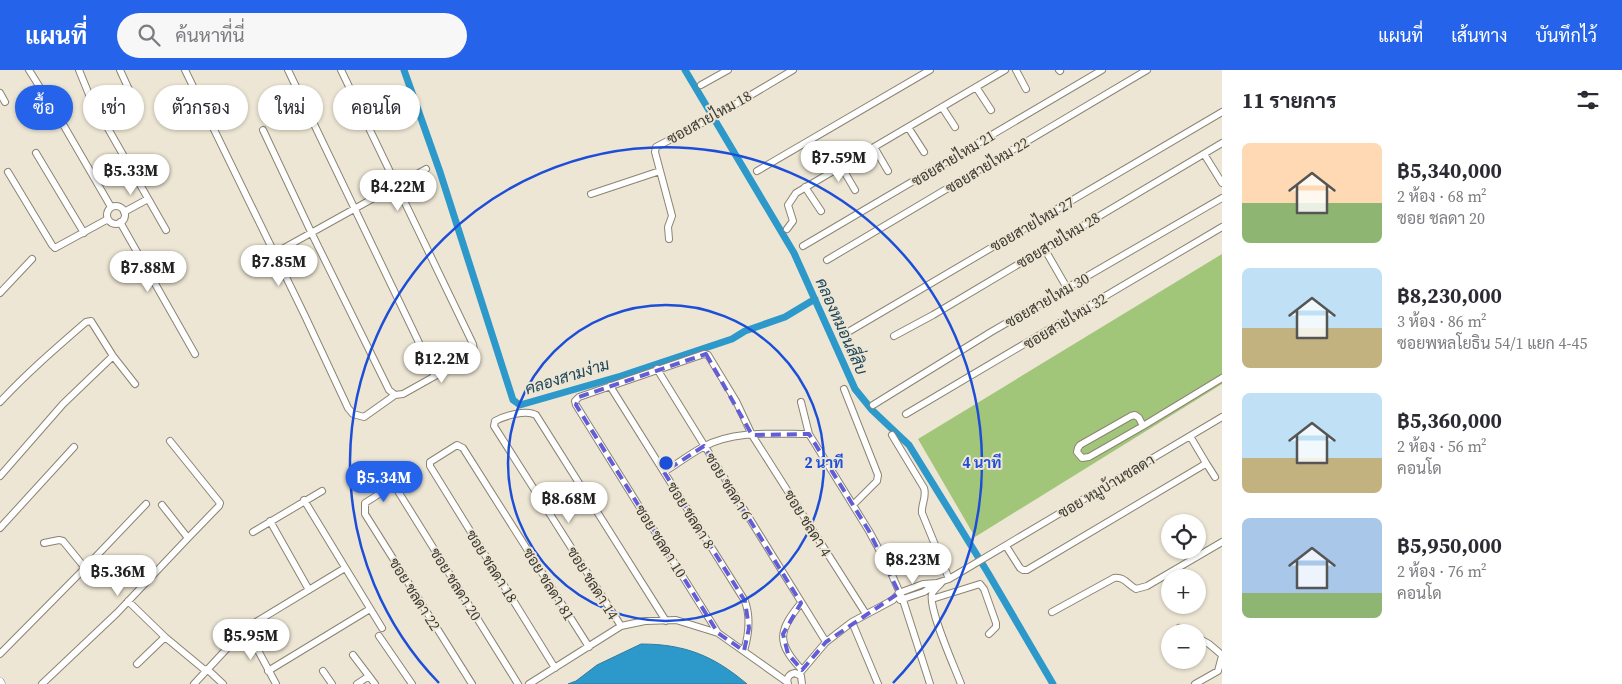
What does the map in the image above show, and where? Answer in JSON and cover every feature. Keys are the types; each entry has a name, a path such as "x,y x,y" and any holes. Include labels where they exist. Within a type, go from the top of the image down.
{"street":[{"path":"30,70 111,207"},
{"path":"79,70 90,97 166,230"},
{"path":"120,70 127,85"},
{"path":"185,70 341,394 353,414 364,417 395,395 403,394 469,357 474,350 473,344 340,70"},
{"path":"288,70 435,376"},
{"path":"701,86 728,70"},
{"name":"ซอยสายไหม 18","path":"669,239 668,227 672,216 655,152 656,147 719,114 793,70"},
{"path":"757,171 930,70"},
{"path":"787,229 793,221 788,207 796,192 1005,70"},
{"path":"1016,70 1026,89"},
{"name":"ซอยสายไหม 21","path":"804,246 1102,70"},
{"name":"ซอยสายไหม 22","path":"827,260 1148,70"},
{"path":"976,87 991,110"},
{"path":"0,93 6,102"},
{"path":"942,107 955,127"},
{"name":"ซอยสายไหม 27","path":"843,335 1222,112"},
{"path":"908,127 924,152"},
{"path":"263,130 389,390 395,395"},
{"name":"ซอยสายไหม 28","path":"894,336 933,315 1222,143"},
{"path":"874,147 888,171"},
{"path":"36,153 84,233"},
{"path":"1204,154 1222,183"},
{"path":"841,166 855,190"},
{"path":"274,253 312,234 426,169"},
{"path":"591,194 660,171"},
{"path":"8,172 55,248 108,219"},
{"path":"805,187 821,210"},
{"name":"ซอยสายไหม 30","path":"873,405 991,332 1222,198"},
{"path":"124,212 148,199"},
{"path":"108,219 115,223 120,222 124,218 124,212 120,207 111,207"},
{"path":"108,219 107,214 111,207"},
{"path":"120,222 195,354"},
{"name":"ซอยสายไหม 32","path":"906,414 1222,227"},
{"path":"1044,248 1067,288"},
{"path":"0,293 32,259"},
{"path":"0,402 19,382 86,322 90,321 113,356 135,384"},
{"name":"ซอย ชลดา 4","path":"658,369 706,354 736,401 752,435 866,614"},
{"path":"0,476 63,404 113,356"},
{"path":"610,386 658,369"},
{"name":"ซอย ชลดา 6","path":"658,369 826,642"},
{"path":"1143,426 1135,415 1130,416 1080,445 1077,452 1082,458 1086,458 1143,426 1222,378"},
{"name":"ซอย ชลดา 10","path":"610,386 577,398 576,405 718,633"},
{"name":"ซอย ชลดา 8","path":"610,386 745,601 748,610 749,628 744,651"},
{"path":"844,389 878,475 877,481 853,504"},
{"path":"801,402 809,434 853,504 888,566 902,600 930,684"},
{"name":"ซอย ชลดา 14","path":"621,626 494,426 495,421 528,412 532,413 541,424 666,621"},
{"name":"ซอย หมูบ้านชลดา","path":"902,600 930,589 1006,546 1222,417"},
{"path":"664,472 704,446 732,437 809,434"},
{"path":"892,435 924,488 925,497 921,509 943,581"},
{"path":"1190,436 1215,477"},
{"path":"42,684 128,601 219,506 220,503 170,442"},
{"name":"ซอย ชลดา 18","path":"460,445 457,445 429,464 555,668"},
{"name":"ซอย ชลดา 81","path":"460,445 589,647"},
{"path":"0,528 74,447"},
{"path":"1006,546 1020,568 1027,570 1206,463"},
{"name":"ซอย ชลดา 22","path":"393,486 364,503 364,511 472,684"},
{"name":"ซอย ชลดา 20","path":"393,486 518,684"},
{"path":"253,532 322,491"},
{"path":"304,500 382,628"},
{"path":"0,654 146,504"},
{"path":"162,505 188,538"},
{"path":"270,521 309,590"},
{"path":"44,543 63,541 85,568"},
{"path":"1052,612 1114,578 1119,577 1136,589 1142,588 1222,542"},
{"path":"194,684 246,628 345,568"},
{"path":"529,684 621,626 645,621 676,620 718,633 787,683 789,675 800,672 826,642 852,622 893,600 899,593 923,584 943,581"},
{"path":"943,581 932,593 932,599 940,631 961,684"},
{"path":"932,599 980,584 984,589 996,623 996,627 989,634"},
{"path":"893,600 902,600"},
{"path":"128,601 165,637 223,684"},
{"path":"801,603 785,625 783,634 788,654 803,679 802,684"},
{"path":"268,670 370,609"},
{"path":"852,622 878,684"},
{"path":"246,628 276,684"},
{"path":"379,636 412,684"},
{"path":"137,664 165,637"},
{"path":"1195,684 1220,671 1222,656 1206,642"},
{"path":"353,655 375,684"},
{"path":"323,671 332,684"},
{"path":"357,684 369,676"}],"highlighted area":[{"path":"706,354 752,435 809,434 869,531 899,593 826,642 802,670 788,654 783,634 801,603 704,446 664,472 745,601 749,628 744,651 718,633 576,405 579,397"}],"green space":[{"path":"1222,254 1222,384 975,537 918,439"}],"water":[{"path":"641,644 685,649 711,659 747,684 568,684 576,681 597,665"}],"waterway":[{"name":"คลองสามง่าม","path":"404,70 440,172 513,400 520,405 621,376 732,339 745,331 785,317 815,299"},
{"name":"คลองหมอนสี่สิบ","path":"685,70 794,253 855,389 872,410 909,445 988,573 1053,684"}]}
